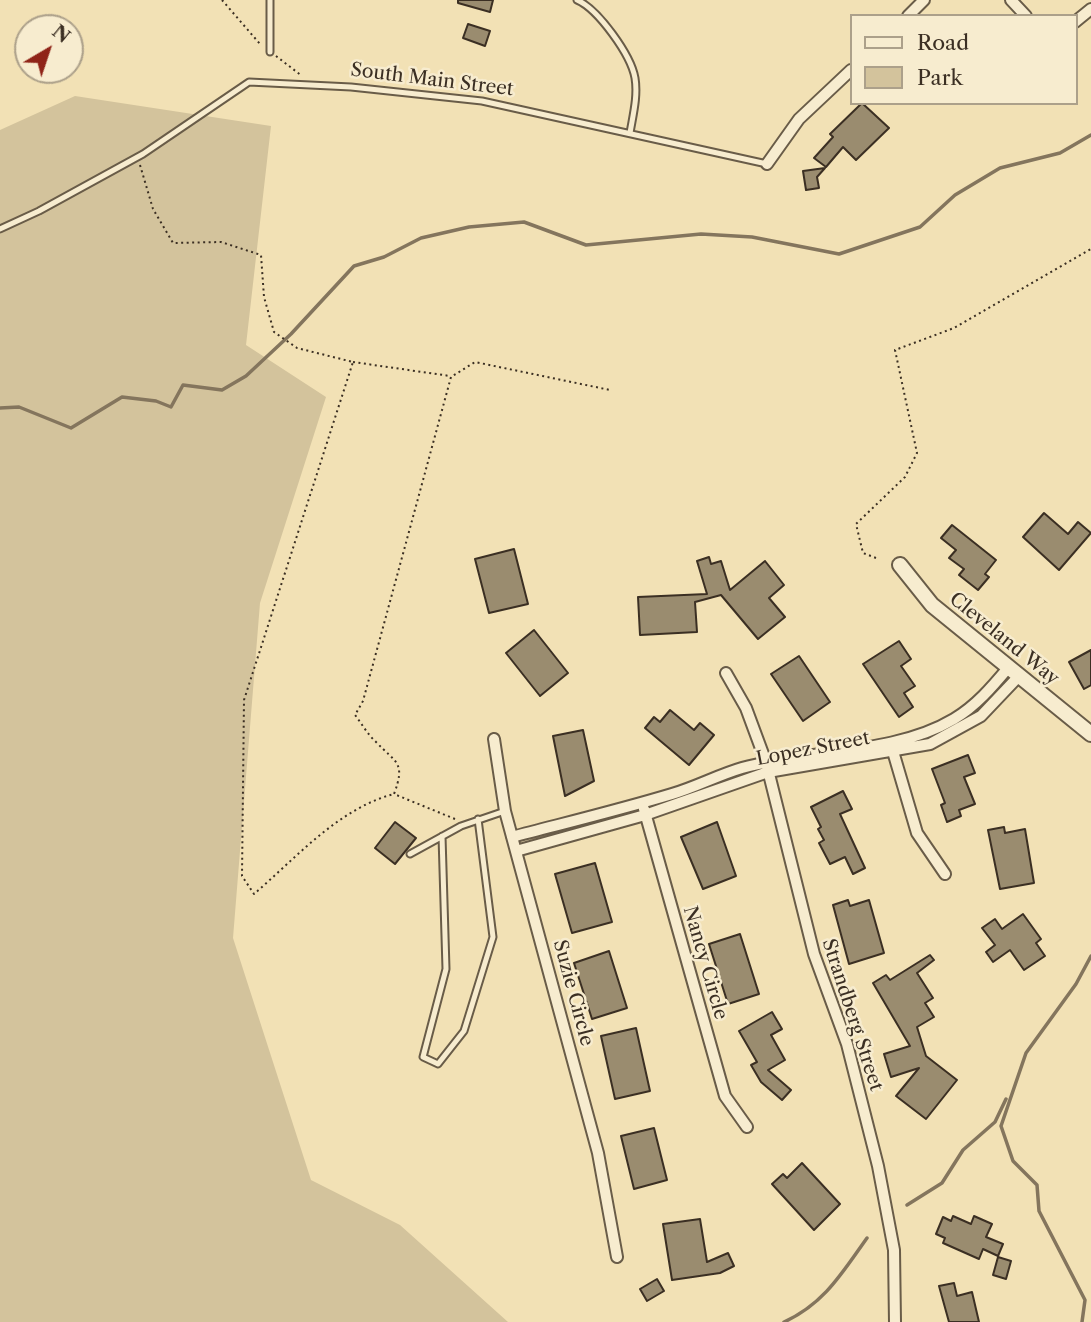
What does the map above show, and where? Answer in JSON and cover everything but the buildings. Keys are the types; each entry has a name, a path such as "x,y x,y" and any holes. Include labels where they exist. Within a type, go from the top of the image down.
{"street":[{"path":"910,14 924,0"},
{"path":"1011,0 1024,14"},
{"path":"1077,20 1091,9"},
{"name":"South Main Street","path":"767,164 799,119 850,70"},
{"name":"Cleveland Way","path":"900,565 932,605 1091,734"},
{"name":"Lopez Street","path":"512,837 767,767 892,747 954,719 1013,672"},
{"name":"Strandberg Street","path":"726,673 746,708 767,767 814,954 847,1044 878,1166 894,1250 895,1322"},
{"name":"Suzie Circle","path":"494,738 505,811 598,1153 617,1257"},
{"path":"892,747 917,832 945,874"},
{"name":"Lopez Street","path":"516,851 645,815 767,767"},
{"name":"Nancy Circle","path":"642,803 725,1096 747,1127"}],"lane":[{"path":"270,0 270,52"},
{"path":"576,0 593,9 631,65 636,95 630,133"},
{"name":"South Main Street","path":"0,229 138,157 249,82 351,87 482,101 767,164"},
{"path":"410,854 467,823 505,811"},
{"path":"442,836 446,969 424,1057 438,1064 464,1031 494,937 478,819"}],"path":[{"path":"138,157 153,209 173,243 221,242 261,255 264,297 274,332 297,348 353,362 451,377 475,362 610,390"},
{"path":"876,558 863,553 856,524 905,477 917,453 895,351 954,328 1091,249"},
{"path":"353,362 244,700 242,876 254,894 297,853 370,800 394,794 467,823"},
{"path":"394,794 401,776 396,758 376,742 355,715 363,701 451,377"}],"green space":[{"path":"75,96 271,126 246,345 326,397 260,603 233,938 311,1180 400,1225 508,1322 0,1322 0,130"}],"waterway":[{"path":"0,408 19,407 71,428 122,397 156,401 171,407 183,385 222,390 246,376 291,334 354,266 384,257 421,238 469,227 524,222 586,245 701,234 752,237 839,254 920,227 955,195 1000,168 1060,153 1091,135"},
{"path":"1082,1322 1085,1300 1039,1211 1037,1185 1013,1161 1001,1126 1026,1053 1076,984 1091,956"},
{"path":"907,1205 942,1183 963,1150 995,1122 1006,1099"},
{"path":"784,1322 821,1297 867,1238"}]}
